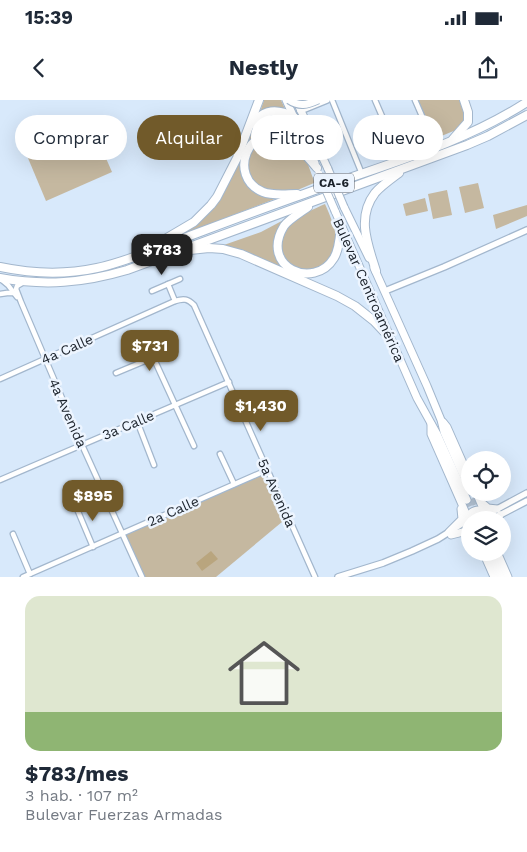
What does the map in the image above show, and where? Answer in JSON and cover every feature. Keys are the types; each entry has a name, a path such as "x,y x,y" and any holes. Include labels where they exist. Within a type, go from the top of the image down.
{"highway":[{"path":"137,256 203,215 217,197 237,158 259,100"},
{"path":"452,141 468,122 468,112 464,100"},
{"name":"CA-6","path":"0,267 36,273 61,273 97,268 137,256 304,193 452,141 495,122 527,102"},
{"path":"262,115 275,111 285,112 290,115"},
{"name":"CA-6","path":"0,278 30,282 64,282 98,278 126,270 467,146 527,115"},
{"path":"304,193 269,194 256,188 250,182 244,166 244,160 250,145 258,138 264,136 271,135 286,138 302,151 318,171"},
{"path":"376,271 366,237 364,222 367,208 376,193 404,169"},
{"path":"314,202 285,224 277,245 284,265 295,272 306,273 326,268 336,256 341,224"},
{"path":"173,253 209,248 223,249 241,254 337,296 355,306 374,321 390,338"}],"main road":[{"path":"287,100 302,105 318,100"},
{"name":"Bulevar Centroamérica","path":"287,100 293,115"},
{"name":"Bulevar Centroamérica","path":"296,100 344,207 385,291 461,470"},
{"name":"Bulevar Centroamérica","path":"313,160 417,398 461,475"},
{"name":"Bulevar Centroamérica","path":"441,420 447,427 461,459"},
{"name":"Bulevar Centroamérica","path":"432,424 431,434 464,511"},
{"path":"450,533 462,518 456,492"},
{"path":"479,501 492,511"},
{"path":"450,533 461,532"},
{"path":"487,561 494,577"},
{"path":"494,561 501,577"},
{"path":"502,561 508,577"},
{"path":"506,561 512,577"}],"street":[{"path":"300,111 327,100"},
{"path":"332,100 362,174"},
{"path":"375,100 381,115"},
{"path":"415,100 422,115"},
{"path":"385,291 527,230"},
{"name":"4a Avenida","path":"0,278 21,302 82,445 142,577"},
{"path":"152,291 180,279"},
{"path":"21,302 16,289 17,286 30,282"},
{"path":"168,284 175,300"},
{"path":"0,294 14,293"},
{"name":"4a Calle","path":"0,379 175,300 189,300"},
{"name":"5a Avenida","path":"189,300 194,305 315,577"},
{"path":"116,373 153,358 194,446"},
{"name":"3a Calle","path":"0,480 229,382"},
{"path":"137,421 154,465"},
{"path":"220,454 234,484"},
{"name":"2a Calle","path":"23,577 267,470"},
{"path":"503,511 527,493"},
{"path":"506,511 527,501"},
{"path":"76,508 93,547"},
{"path":"338,577 383,563 450,533 461,530"},
{"path":"12,534 30,574"}],"shaded area":[{"path":"264,100 281,100 285,109 280,108 257,115"},
{"path":"418,100 461,100 465,122 456,130 443,135 443,115 424,115"},
{"path":"251,133 245,181 259,194 267,196 278,195 280,197 178,236 202,218 237,160 241,160 241,154"},
{"path":"250,148 251,160 306,160 314,183 293,192 264,191 249,177 246,158"},
{"path":"29,160 107,160 112,172 46,201"},
{"path":"478,183 484,208 465,213 459,187"},
{"path":"447,190 452,215 433,219 428,194"},
{"path":"425,198 428,211 406,216 403,204"},
{"path":"325,204 334,227 336,244 333,255 322,270 290,273 221,246 261,232 293,215 281,226 281,249 286,232 290,226 309,211"},
{"path":"527,205 527,216 496,229 493,215"},
{"path":"268,471 288,517 216,577 141,577 123,535"},
{"path":"211,551 218,559 202,571 196,563"}],"tunnel":[{"path":"467,501 472,511"},
{"path":"474,501 479,511"}]}
